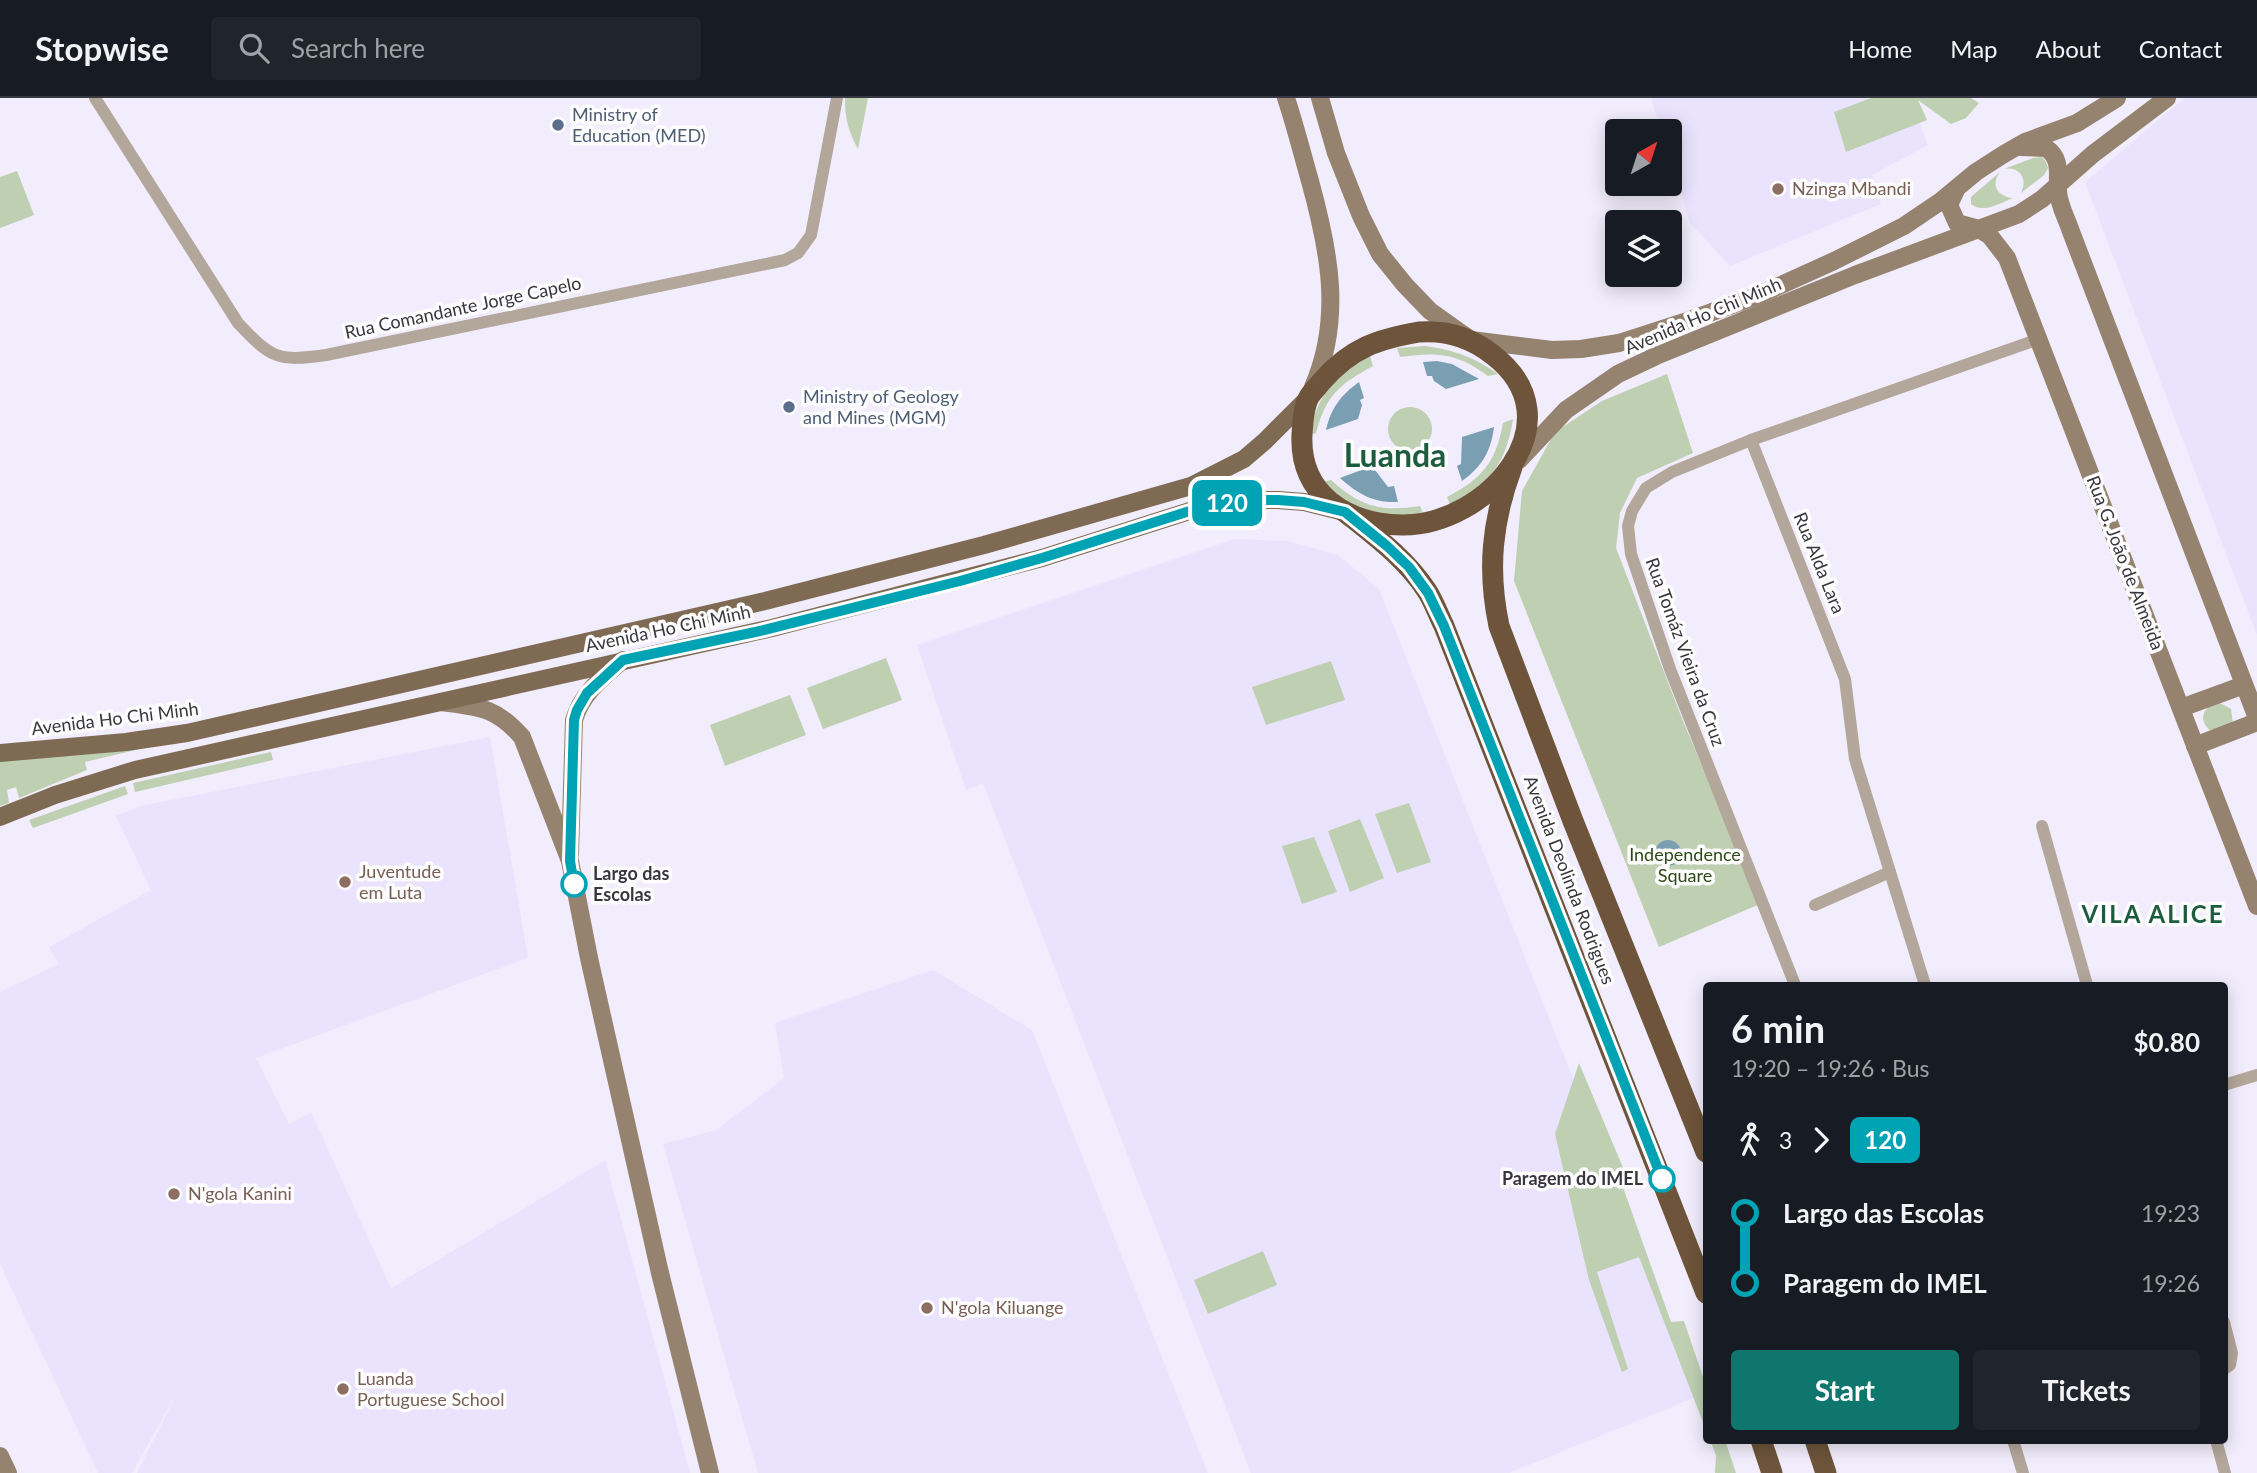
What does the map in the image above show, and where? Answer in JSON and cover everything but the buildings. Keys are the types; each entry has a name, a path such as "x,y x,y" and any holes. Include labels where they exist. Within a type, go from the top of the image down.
{"highway":[{"path":"1427,331 1471,340 1508,368 1516,377 1523,395 1526,413 1521,450 1504,478 1482,499 1460,512 1439,521 1419,524 1390,524 1345,512 1323,497 1306,468 1301,448 1309,397 1343,361 1365,346 1385,338 1427,331"},
{"name":"Avenida Deolinda Rodrigues","path":"1512,467 1499,505 1493,555 1492,594 1499,626 1564,797 1703,1144"},
{"name":"Avenida Deolinda Rodrigues","path":"1345,512 1409,567 1428,593 1444,626 1703,1285"},
{"path":"1762,1444 1772,1473"},
{"path":"1817,1444 1826,1473"}],"main road":[{"name":"Avenida Ho Chi Minh","path":"0,753 126,742 187,733 754,603 984,545 1199,482 1244,458 1309,397"},
{"name":"Avenida Ho Chi Minh","path":"0,817 55,795 135,770 760,631 960,581 1196,509 1252,500 1278,500 1312,503 1345,512"}],"street":[{"name":"Rua Comandante Jorge Capelo","path":"95,101 238,323 265,350 276,357 290,359 326,355 785,260 798,253 811,236 837,98"},
{"path":"1286,98 1325,238 1332,297 1327,343 1320,371 1309,397"},
{"path":"1320,98 1345,178 1380,254 1430,311 1471,340"},
{"path":"1963,182 1987,163 2025,142 2077,123 2117,98"},
{"path":"1979,229 2019,214 2042,199 2059,182 2167,98"},
{"path":"2010,151 2040,146 2050,150 2057,160 2059,196 2070,229 2256,712 2195,746"},
{"name":"Avenida Ho Chi Minh","path":"1471,340 1526,348 1581,349 1619,343 1757,296 1835,261 1904,226 1963,182"},
{"name":"Rua G. João de Almeida","path":"1963,182 1951,198 1950,211 1957,223 1979,229 1996,242 2007,258 2257,905"},
{"name":"Avenida Ho Chi Minh","path":"1512,467 1566,410 1618,374 1657,356 1979,229"},
{"name":"Rua Tomáz Vieira da Cruz","path":"1794,982 1670,669 1631,554 1628,538 1632,511 1646,488 1672,472 1751,440 2039,339"},
{"name":"Rua Alda Lara","path":"1751,440 1845,679 1855,759 1924,982"},
{"path":"570,861 574,720 587,693 623,660"},
{"path":"2181,708 2244,685"},
{"path":"438,701 497,713 523,737 570,861 589,958 660,1273 710,1473"},
{"path":"2042,826 2086,982"},
{"path":"1815,905 1889,872"},
{"path":"2228,1084 2257,1075"},
{"path":"2228,1338 2232,1353 2228,1366"},
{"path":"2013,1444 2022,1473"},
{"path":"2217,1444 2225,1473"},
{"path":"0,1456 8,1473"}],"shaded area":[{"name":"Nzinga Mbandi","path":"1651,98 1910,98 1928,145 1872,175 1881,204 1730,266 1690,223 1682,196 1682,119 1657,119"},
{"path":"2185,98 2257,98 2257,635 2085,182"},
{"path":"1235,539 1287,541 1338,555 1379,589 1699,1396 1509,1473 1251,1473 983,783 966,790 917,645"},
{"path":"490,737 528,958 256,1058 289,1124 311,1112 391,1288 605,1160 690,1473 137,1473 178,1391 132,1473 98,1473 0,1264 0,992 59,964 49,947 151,890 116,816 140,806"},
{"name":"N'gola Kiluange","path":"933,970 1032,1030 1208,1473 758,1473 663,1144 716,1130 784,1078 775,1023"}],"green space":[{"path":"845,98 868,98 858,149 848,124"},
{"path":"1871,98 1971,98 1979,103 1966,118 1951,124 1918,100 1927,120 1846,152 1834,112"},
{"path":"2042,157 2048,168 2044,175 2021,193 2024,183 2021,175 2014,170 2004,169"},
{"path":"17,171 34,215 0,228 0,177"},
{"path":"2000,172 1996,181 1997,190 2013,198 1987,208 1971,204 1971,197"},
{"path":"1425,346 1463,355 1498,374 1488,376 1477,368 1446,356 1400,357 1397,348"},
{"path":"1370,356 1373,366 1336,392 1324,409 1316,433 1309,435 1318,408 1329,388 1337,379"},
{"name":"Independence Square","path":"1667,374 1693,453 1637,478 1620,513 1616,548 1683,721 1760,904 1659,947 1514,581 1522,491 1555,432 1602,401"},
{"path":"1410,407 1425,414 1432,429 1425,444 1410,451 1395,444 1388,429 1395,414"},
{"path":"1513,419 1506,449 1494,471 1476,490 1451,507 1447,497 1470,483 1486,468 1492,459 1503,423"},
{"path":"1331,480 1362,502 1383,508 1420,506 1424,516 1368,514 1342,501 1322,482"},
{"path":"886,658 902,700 823,729 807,688"},
{"path":"1331,661 1345,700 1266,725 1252,687"},
{"path":"790,695 806,735 725,766 710,725"},
{"path":"2218,702 2231,709 2233,724 2211,731 2203,718 2206,710"},
{"path":"174,741 85,762 87,770 19,798 16,787 7,790 9,803 0,806 0,760"},
{"path":"271,752 273,760 135,792 133,783"},
{"path":"125,786 128,794 33,828 29,820"},
{"path":"1409,803 1431,862 1397,873 1375,814"},
{"path":"1360,819 1384,878 1350,892 1328,831"},
{"path":"1314,837 1337,892 1302,904 1282,846"},
{"path":"1579,1063 1624,1170 1620,1179 1671,1322 1684,1321 1703,1377 1703,1422 1639,1257 1597,1272 1628,1369 1622,1372 1589,1280 1555,1134"},
{"path":"1263,1251 1277,1285 1208,1314 1194,1280"},
{"path":"1712,1444 1726,1444 1736,1473 1715,1473 1716,1455"}],"water":[{"path":"1423,362 1452,364 1479,379 1446,389 1434,381 1432,376 1427,376"},
{"path":"1359,382 1364,398 1360,400 1362,405 1358,419 1326,430 1338,403"},
{"path":"1494,427 1491,444 1484,458 1462,481 1457,466 1461,464 1462,437"},
{"path":"1372,466 1388,487 1394,486 1398,502 1381,501 1366,496 1340,478"},
{"path":"1668,840 1677,844 1681,853 1677,862 1668,866 1659,862 1655,853 1659,844"}],"bus line":[{"name":"120","path":"574,884 570,861 574,720 587,693 623,660 760,631 960,581 1196,509 1252,500 1320,505 1345,512 1387,546 1409,567 1428,593 1487,732 1662,1179"}],"place":[{"name":"Ministry of Education (MED)","path":"558,125"},
{"name":"Nzinga Mbandi","path":"1778,189"},
{"name":"Ministry of Geology and Mines (MGM)","path":"789,407"},
{"name":"Juventude em Luta","path":"345,882"},
{"name":"Largo das Escolas","path":"574,884"},
{"name":"Paragem do IMEL","path":"1662,1179"},
{"name":"N'gola Kanini","path":"174,1194"},
{"name":"N'gola Kiluange","path":"927,1308"},
{"name":"Luanda Portuguese School","path":"343,1389"}],"district":[{"name":"Luanda","path":"1395,456"},
{"name":"VILA ALICE","path":"2153,915"}]}
